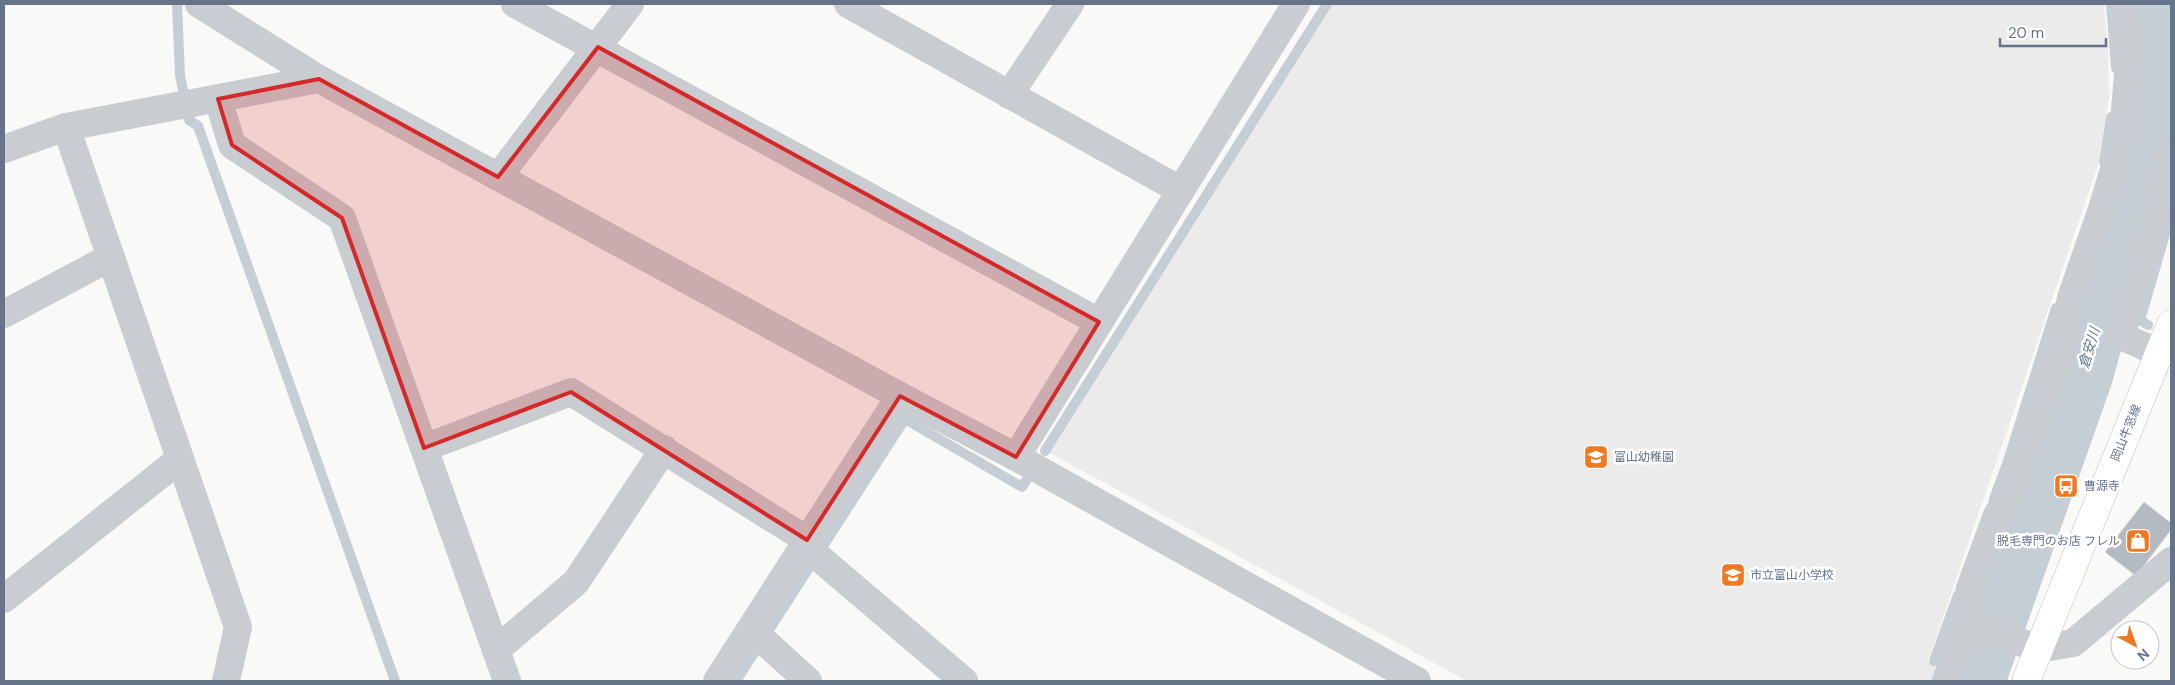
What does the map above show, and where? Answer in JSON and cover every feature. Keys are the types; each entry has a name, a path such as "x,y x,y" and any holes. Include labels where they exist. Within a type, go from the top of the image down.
{"main road":[{"name":"岡山牛窓線","path":"2026,681 2027,645 2171,324"}],"street":[{"path":"199,4 319,79 900,396 1016,457 1417,681"},
{"path":"515,4 598,47 1099,322"},
{"path":"498,177 630,4"},
{"path":"848,4 1180,190"},
{"path":"1009,95 1070,4"},
{"path":"1016,457 1296,4"},
{"path":"1946,681 1972,624 1970,588 1998,515 2012,489 2061,350 2071,298 2102,209 2122,142 2130,52 2126,4"},
{"path":"4,149 66,127 319,79"},
{"path":"198,102 232,145 342,218 507,681"},
{"path":"66,127 238,627 226,681"},
{"path":"2159,353 2120,336 2171,156"},
{"path":"4,314 111,257"},
{"path":"424,448 571,392 664,449 812,550 964,681"},
{"path":"717,681 760,638 900,396"},
{"path":"496,650 576,582 664,449"},
{"path":"4,599 180,459"},
{"path":"1972,624 2027,645 2073,644 2165,575"},
{"path":"760,638 808,681"}],"highlighted area":[{"path":"598,47 1099,322 1016,457 900,396 807,540 571,392 424,448 342,218 232,145 218,99 319,79 498,177"}],"shaded area":[{"path":"1333,4 2104,4 2108,48 2109,97 2098,165 1928,661 1944,668 1939,681 1467,681 1050,453"}],"building":[{"name":"脱毛専門のお店 フレル","path":"2144,502 2171,523 2171,530 2136,576 2105,552"}],"waterway":[{"path":"177,4 180,75 189,120 198,126 395,681"},
{"path":"1045,451 1327,4"},
{"path":"2111,4 2116,68"},
{"name":"倉安川","path":"1973,681 2082,372 2099,309 2135,199 2151,134 2160,66 2154,4"},
{"path":"2104,162 2111,117"},
{"path":"2148,325 2140,320 2171,214"},
{"path":"1994,499 2008,461 2056,308"},
{"path":"736,681 905,419 1022,487 1026,481"},
{"path":"1934,661 1958,595"}],"place":[{"name":"富山幼稚園","path":"1596,457"},
{"name":"曹源寺","path":"2066,486"},
{"name":"脱毛専門のお店 フレル","path":"2138,541"},
{"name":"市立富山小学校","path":"1733,575"}]}
